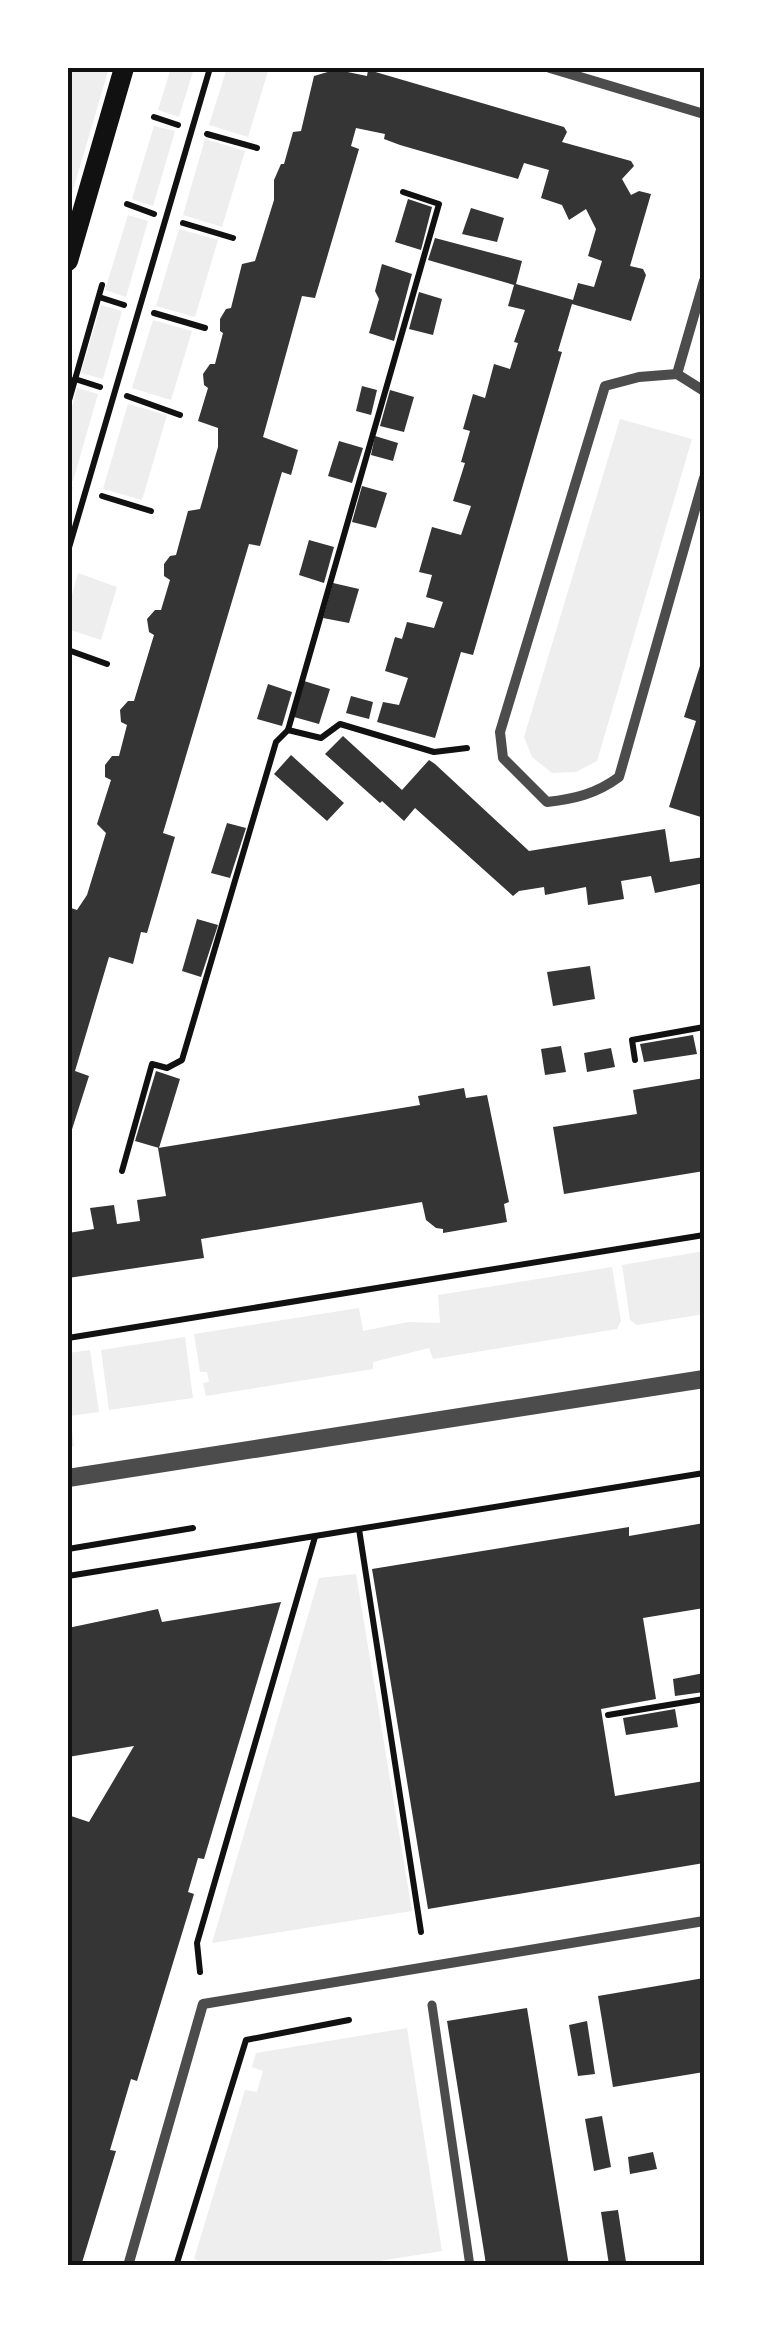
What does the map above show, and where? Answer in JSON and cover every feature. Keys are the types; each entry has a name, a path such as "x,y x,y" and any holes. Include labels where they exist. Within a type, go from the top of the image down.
{"main road":[{"path":"68,261 124,68"}],"street":[{"path":"550,68 704,114"},
{"path":"678,374 704,281"},
{"path":"704,391 678,374 639,377 605,386 500,732 503,758 546,802 577,798 604,788 619,777 704,478"},
{"path":"68,1478 704,1379"},
{"path":"128,2266 203,2004 704,1922"},
{"path":"432,2005 470,2266"}],"path":[{"path":"68,551 210,68"},
{"path":"154,117 178,125"},
{"path":"208,134 257,148"},
{"path":"122,1171 152,1064 167,1068 182,1060 276,742 288,730 439,204 403,192"},
{"path":"126,204 154,214"},
{"path":"183,223 233,238"},
{"path":"99,296 124,305"},
{"path":"154,312 205,328"},
{"path":"75,379 100,387"},
{"path":"128,396 180,414"},
{"path":"102,496 151,511"},
{"path":"68,650 107,664"},
{"path":"288,730 322,738 340,724 434,752 501,744"},
{"path":"636,1060 632,1040 704,1028"},
{"path":"68,1338 704,1234"},
{"path":"68,1576 704,1473"},
{"path":"68,1549 193,1528"},
{"path":"358,1528 420,1908 423,1966"},
{"path":"203,2004 197,1943 316,1536"},
{"path":"608,1715 704,1699"},
{"path":"176,2266 246,2040 357,2019"}],"shaded area":[{"path":"68,68 109,68 68,207"},
{"path":"171,68 194,68 179,117 158,110"},
{"path":"227,68 269,68 248,137 209,125"},
{"path":"154,126 175,131 153,206 132,199"},
{"path":"205,139 245,151 222,227 183,215"},
{"path":"128,215 148,221 126,297 105,290"},
{"path":"179,229 218,240 195,317 156,306"},
{"path":"101,305 122,311 103,379 81,373"},
{"path":"153,320 192,331 171,400 132,388"},
{"path":"77,388 98,394 73,481 68,480 68,422"},
{"path":"128,404 167,415 142,500 103,489"},
{"path":"620,419 692,439 597,761 576,772 552,773 532,757 524,737"},
{"path":"78,573 117,587 101,640 68,629 68,609"},
{"path":"704,1251 704,1314 637,1325 630,1320 622,1265"},
{"path":"612,1267 621,1321 617,1329 433,1359 429,1348 373,1362 373,1369 206,1396 203,1383 209,1382 207,1372 200,1372 194,1334 359,1308 363,1331 408,1322 440,1323 438,1295"},
{"path":"185,1337 193,1398 109,1410 101,1350"},
{"path":"90,1350 99,1412 70,1416 74,1446 68,1447 68,1353"},
{"path":"356,1574 412,1911 212,1943 319,1578"},
{"path":"407,2028 442,2251 348,2266 216,2266 194,2259 245,2090 257,2092 263,2071 252,2067 256,2053"}],"building":[{"path":"328,68 367,76 368,70 372,71 564,127 567,132 562,142 631,161 634,166 622,179 631,195 639,191 651,194 630,266 643,269 646,275 631,321 572,304 558,351 562,352 473,655 461,652 435,738 377,722 383,702 399,705 408,678 385,671 395,637 402,639 407,622 434,628 443,602 426,597 432,575 419,572 432,527 461,535 471,506 453,501 470,431 463,429 473,394 485,398 494,364 510,369 525,310 508,306 514,285 428,260 435,238 522,261 516,284 573,300 578,283 594,287 602,261 588,256 596,229 586,209 569,220 562,205 541,198 549,170 524,163 518,179 400,145 384,139 385,134 356,128 351,146 359,149 315,298 302,296 263,437 298,450 291,475 282,472 260,546 249,544 163,833 175,837 147,933 141,932 133,964 109,957 75,1071 89,1076 68,1142 68,907 77,910 87,895 106,833 97,824 111,780 105,777 105,765 112,756 119,756 127,725 121,722 120,710 128,701 134,701 154,635 149,632 147,619 155,610 161,610 170,580 164,576 164,564 176,555 188,511 200,509 218,447 218,428 198,421 208,388 203,374 210,364 215,364 223,333 220,319 231,308 242,264 255,261 274,200 274,180 284,164 293,132 301,131 314,76 331,71"},
{"path":"408,199 432,207 421,250 395,242"},
{"path":"471,208 504,218 497,242 462,234"},
{"path":"382,264 412,274 394,341 369,333 379,299 375,291"},
{"path":"419,292 442,299 433,335 409,329"},
{"path":"362,386 377,390 371,415 356,411"},
{"path":"390,390 414,397 404,432 380,426"},
{"path":"375,436 398,443 393,461 371,455"},
{"path":"339,441 363,448 352,483 328,476"},
{"path":"362,486 387,493 376,528 352,522"},
{"path":"309,540 334,547 324,583 299,575"},
{"path":"333,583 359,589 349,623 323,618"},
{"path":"704,653 704,818 669,807 696,721 684,717"},
{"path":"304,681 330,689 319,724 294,717"},
{"path":"268,684 292,692 282,726 257,719"},
{"path":"351,696 373,702 369,719 346,713"},
{"path":"343,736 402,790 429,760 529,851 665,829 670,862 704,857 704,883 655,893 651,876 621,881 624,899 588,905 586,887 545,895 544,887 519,891 513,896 415,808 404,821 325,754"},
{"path":"291,755 344,803 327,821 274,774"},
{"path":"227,823 246,828 230,878 211,873"},
{"path":"197,919 218,925 201,977 182,971"},
{"path":"590,966 595,999 553,1006 547,972"},
{"path":"693,1035 697,1054 644,1062 640,1044"},
{"path":"561,1046 566,1072 545,1075 541,1049"},
{"path":"611,1048 615,1067 587,1072 584,1053"},
{"path":"156,1071 180,1079 159,1148 135,1141"},
{"path":"704,1078 704,1171 564,1194 553,1127 637,1114 633,1090"},
{"path":"464,1088 466,1098 487,1095 509,1202 504,1204 507,1222 443,1233 443,1229 426,1220 422,1202 201,1239 204,1258 68,1278 68,1233 94,1229 90,1208 114,1205 117,1224 140,1221 137,1200 166,1196 158,1148 420,1105 418,1096"},
{"path":"704,1523 704,1608 643,1618 656,1699 601,1709 615,1796 704,1781 704,1863 428,1909 372,1569 629,1527 629,1536"},
{"path":"281,1602 204,1859 198,1858 188,1892 194,1894 137,2081 131,2079 110,2150 116,2151 81,2266 68,2266 68,1815 89,1822 134,1746 68,1757 68,1628 158,1609 162,1622"},
{"path":"704,1673 704,1692 675,1696 673,1679"},
{"path":"675,1709 678,1727 626,1735 623,1718"},
{"path":"704,1978 704,2072 613,2087 598,1996"},
{"path":"527,2008 569,2266 486,2266 447,2021"},
{"path":"587,2021 595,2074 578,2076 569,2025"},
{"path":"602,2116 611,2167 594,2171 585,2119"},
{"path":"653,2152 657,2169 630,2174 628,2157"},
{"path":"618,2210 626,2262 609,2265 601,2212"}]}
